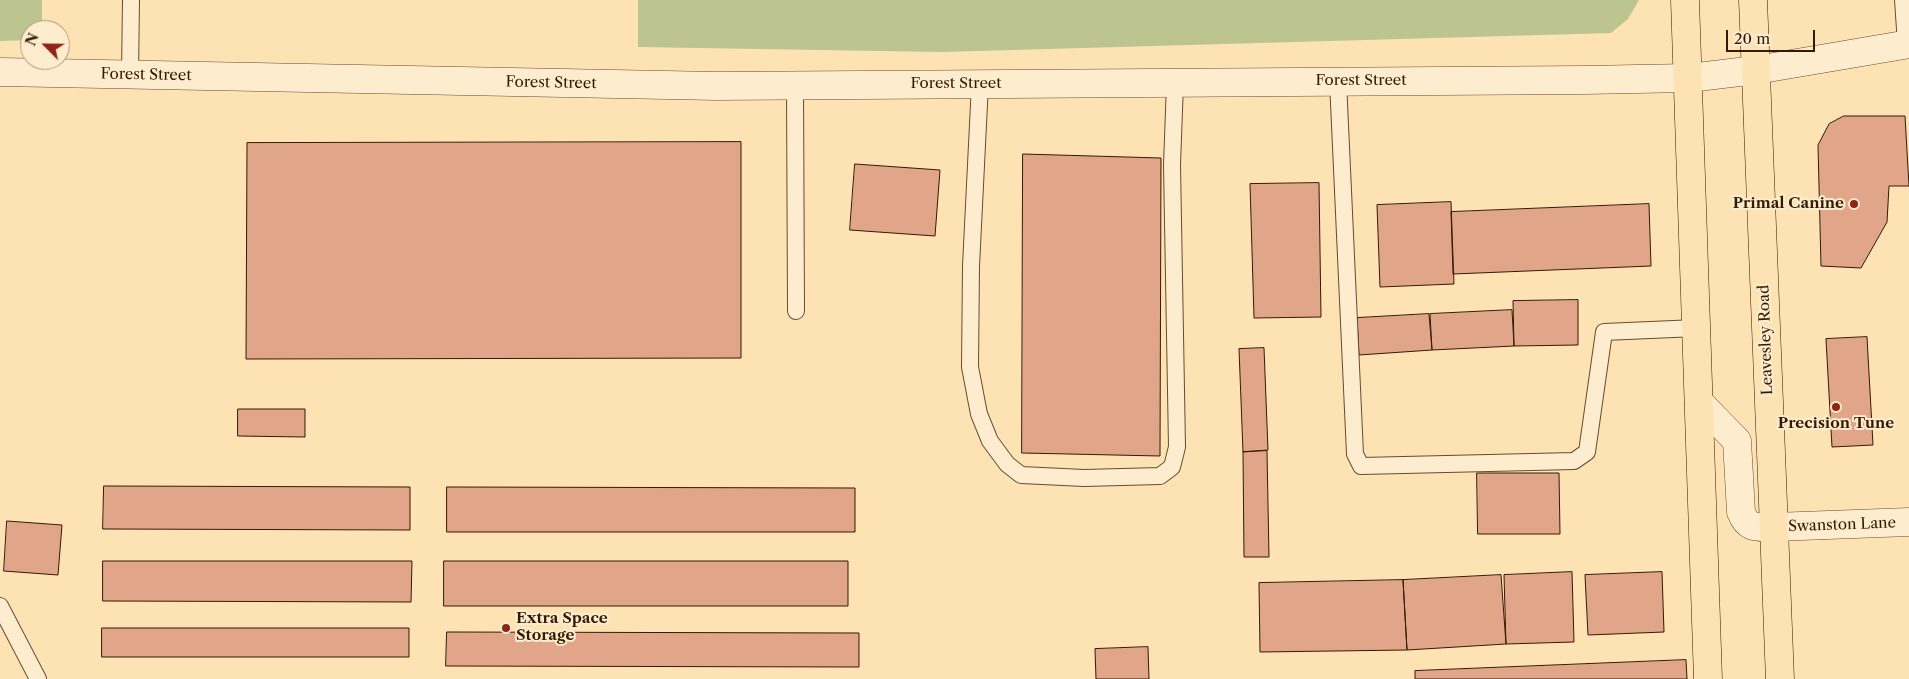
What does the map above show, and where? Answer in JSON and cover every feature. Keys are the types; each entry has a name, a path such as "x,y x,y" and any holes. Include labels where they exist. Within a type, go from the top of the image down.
{"main road":[{"path":"1685,0 1708,679"},
{"name":"Leavesley Road","path":"1753,0 1780,679"}],"street":[{"name":"Forest Street","path":"0,72 717,86 1584,80 1689,78 1756,70 1907,44"},
{"name":"Swanston Lane","path":"1699,402 1737,442 1740,512 1745,522 1754,527 1909,522"}],"lane":[{"path":"130,75 131,0"},
{"path":"1903,0 1907,44"},
{"path":"1338,81 1355,454 1361,466 1574,461 1587,452 1604,332 1697,328"},
{"path":"980,84 971,266 970,367 979,414 990,441 1007,464 1021,475 1084,478 1160,476 1172,467 1177,448 1172,165 1175,83"},
{"path":"795,86 796,311"},
{"path":"0,606 38,679"}],"green space":[{"path":"0,0 42,0 42,20 20,20 20,40 0,41"},
{"path":"638,0 1639,0 1628,19 1611,33 942,52 638,47"}],"building":[{"name":"Primal Canine","path":"1844,116 1905,116 1909,186 1889,186 1887,222 1861,268 1821,266 1818,145 1829,124"},
{"path":"741,142 741,358 246,359 247,143"},
{"path":"1023,154 1161,158 1160,456 1022,453"},
{"path":"855,164 940,170 935,236 850,230"},
{"path":"1319,183 1321,317 1254,318 1250,184"},
{"path":"1451,202 1454,284 1380,287 1377,205"},
{"path":"1649,204 1651,266 1453,274 1451,212"},
{"path":"1578,300 1578,345 1514,346 1513,301"},
{"path":"1512,310 1514,346 1432,350 1430,314"},
{"path":"1429,314 1432,350 1359,355 1357,318"},
{"path":"1867,337 1873,445 1832,447 1826,339"},
{"path":"1264,348 1268,450 1243,452 1239,349"},
{"path":"238,409 305,409 305,437 238,436"},
{"path":"1267,451 1269,557 1244,557 1243,452"},
{"path":"1477,473 1559,473 1560,534 1478,534"},
{"path":"104,486 410,487 410,530 103,529"},
{"path":"447,487 855,488 855,532 447,532"},
{"path":"7,521 62,525 58,575 4,571"},
{"path":"103,561 412,561 411,602 103,601"},
{"path":"444,561 848,561 848,606 444,606"},
{"path":"1572,572 1574,642 1506,644 1504,575"},
{"path":"1662,572 1664,632 1588,635 1585,575"},
{"path":"1501,575 1506,644 1407,650 1403,580"},
{"path":"1403,580 1407,650 1260,652 1259,583"},
{"path":"102,628 409,628 409,657 102,657"},
{"path":"447,632 859,633 859,667 446,666"},
{"path":"1148,647 1149,679 1096,679 1095,649"},
{"path":"1686,660 1687,679 1415,679 1415,671"}],"place":[{"name":"Primal Canine","path":"1854,204"},
{"name":"Precision Tune","path":"1836,407"},
{"name":"Extra Space Storage","path":"506,628"}]}
